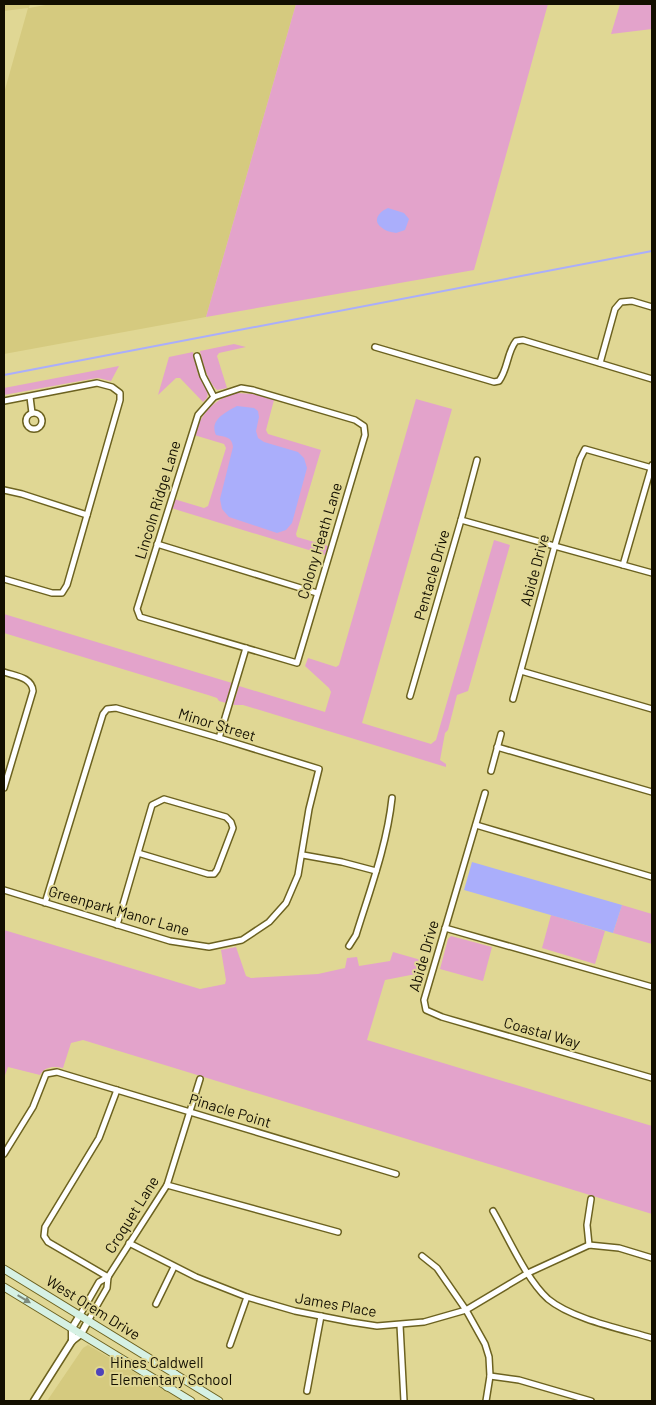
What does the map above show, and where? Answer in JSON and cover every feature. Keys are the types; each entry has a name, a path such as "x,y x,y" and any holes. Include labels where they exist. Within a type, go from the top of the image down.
{"main road":[{"name":"West Orem Drive","path":"4,1269 219,1401"},
{"name":"West Orem Drive","path":"4,1287 191,1401"},
{"path":"167,1387 175,1374"}],"street":[{"path":"600,363 615,309 622,302 632,301 652,307"},
{"path":"374,347 494,382 500,381 503,376 512,345 516,341 523,340 652,379"},
{"path":"197,356 203,376 214,397"},
{"path":"4,401 97,383 112,387 120,393 120,400 67,585 62,593 52,593 4,579"},
{"name":"Colony Heath Lane","path":"214,397 241,388 253,390 355,420 364,426 365,435 297,663 246,648"},
{"path":"30,397 32,414"},
{"name":"Lincoln Ridge Lane","path":"214,397 198,415 137,609 140,616 246,648"},
{"name":"Abide Drive","path":"513,700 555,545 580,459 585,449 652,467"},
{"name":"Pentacle Drive","path":"410,696 477,460"},
{"path":"623,565 652,467"},
{"path":"4,490 87,515"},
{"path":"461,520 652,573"},
{"path":"157,544 318,593"},
{"path":"219,738 246,648"},
{"path":"521,671 652,709"},
{"path":"4,672 27,680 33,686 4,788"},
{"name":"Minor Street","path":"45,903 103,714 108,709 116,708 319,770"},
{"path":"491,771 501,734"},
{"path":"497,747 652,792"},
{"name":"Greenpark Manor Lane","path":"4,890 170,941 208,947 242,940 269,922 286,903 298,875 309,809 319,770"},
{"name":"Abide Drive","path":"426,1010 424,1000 485,793"},
{"path":"349,946 356,935 376,871 390,821 392,798"},
{"path":"116,925 152,805 164,799 226,817 231,822 233,828 214,874 208,874 138,853"},
{"path":"476,825 652,877"},
{"path":"302,856 342,862 376,871"},
{"path":"446,928 652,987"},
{"name":"Coastal Way","path":"426,1010 442,1017 652,1078"},
{"name":"Pinacle Point","path":"4,1154 33,1107 46,1074 57,1072 396,1174"},
{"name":"Croquet Lane","path":"34,1401 72,1341 81,1334 107,1288 108,1277 167,1184 200,1079"},
{"path":"108,1277 48,1242 44,1236 45,1227 99,1138 117,1090"},
{"path":"167,1184 338,1232"},
{"path":"590,1199 587,1225 589,1245 618,1248 652,1258"},
{"path":"493,1211 528,1273 548,1299 572,1313 652,1338"},
{"name":"James Place","path":"130,1243 174,1267 247,1297 272,1305 321,1316 377,1326 424,1322 466,1310 528,1273 589,1245"},
{"path":"422,1256 437,1268 466,1310 485,1344 489,1357 490,1376 486,1401"},
{"path":"156,1304 174,1267"},
{"name":"Croquet Lane","path":"72,1328 99,1282 108,1277"},
{"path":"230,1345 247,1297"},
{"path":"307,1391 321,1316"},
{"path":"400,1325 404,1401"},
{"path":"72,1328 72,1341"},
{"path":"490,1376 519,1380 591,1401"}],"shaded area":[{"path":"4,4 30,4 29,8 51,4 296,4 206,317 4,354 4,93 28,8 4,11"},
{"path":"296,4 548,4 474,270 206,317"},
{"path":"620,4 652,4 652,29 611,34"},
{"path":"234,344 246,347 219,353 217,356 227,388 217,390 208,377 200,351"},
{"path":"193,352 198,374 208,392 207,398 203,402 180,378 176,378 158,395 169,357"},
{"path":"119,366 111,381 98,378 4,395 4,388"},
{"path":"237,393 253,394 274,400 266,430 268,434 321,450 296,534 297,537 328,546 325,555 171,508 174,499 204,508 208,506 226,448 224,444 194,435 201,420 215,403"},
{"path":"416,399 452,409 362,723 431,744 436,740 494,540 510,545 468,691 457,695 448,730 445,733 440,760 446,764 446,767 243,705 233,705 239,686 325,712 331,692 305,666 308,658 336,667 339,665"},
{"path":"4,614 232,683 226,703 208,695 4,633"},
{"path":"622,905 652,914 652,944 613,933"},
{"path":"551,915 605,931 595,964 542,948"},
{"path":"4,930 200,989 225,984 221,950 236,947 246,976 251,978 318,974 345,968 347,958 357,957 359,966 390,961 393,952 428,962 426,972 385,980 367,1040 652,1126 652,1214 83,1040 71,1043 63,1068 50,1067 40,1075 8,1067 4,1078"},
{"path":"451,936 492,947 483,981 440,969 448,939"},
{"name":"Hines Caldwell Elementary School","path":"88,1345 183,1401 47,1401 83,1348"}],"water":[{"path":"388,208 404,213 409,219 405,230 396,233 384,229 378,224 378,216"},
{"path":"237,406 254,408 258,411 259,417 256,431 258,438 264,442 298,452 304,458 307,468 292,523 286,530 277,533 229,517 222,509 220,499 233,447 230,439 216,435 214,430 220,417"},
{"path":"472,862 622,905 613,933 464,890"}],"waterway":[{"path":"4,375 652,251"}],"place":[{"name":"Hines Caldwell Elementary School","path":"100,1372"}]}
